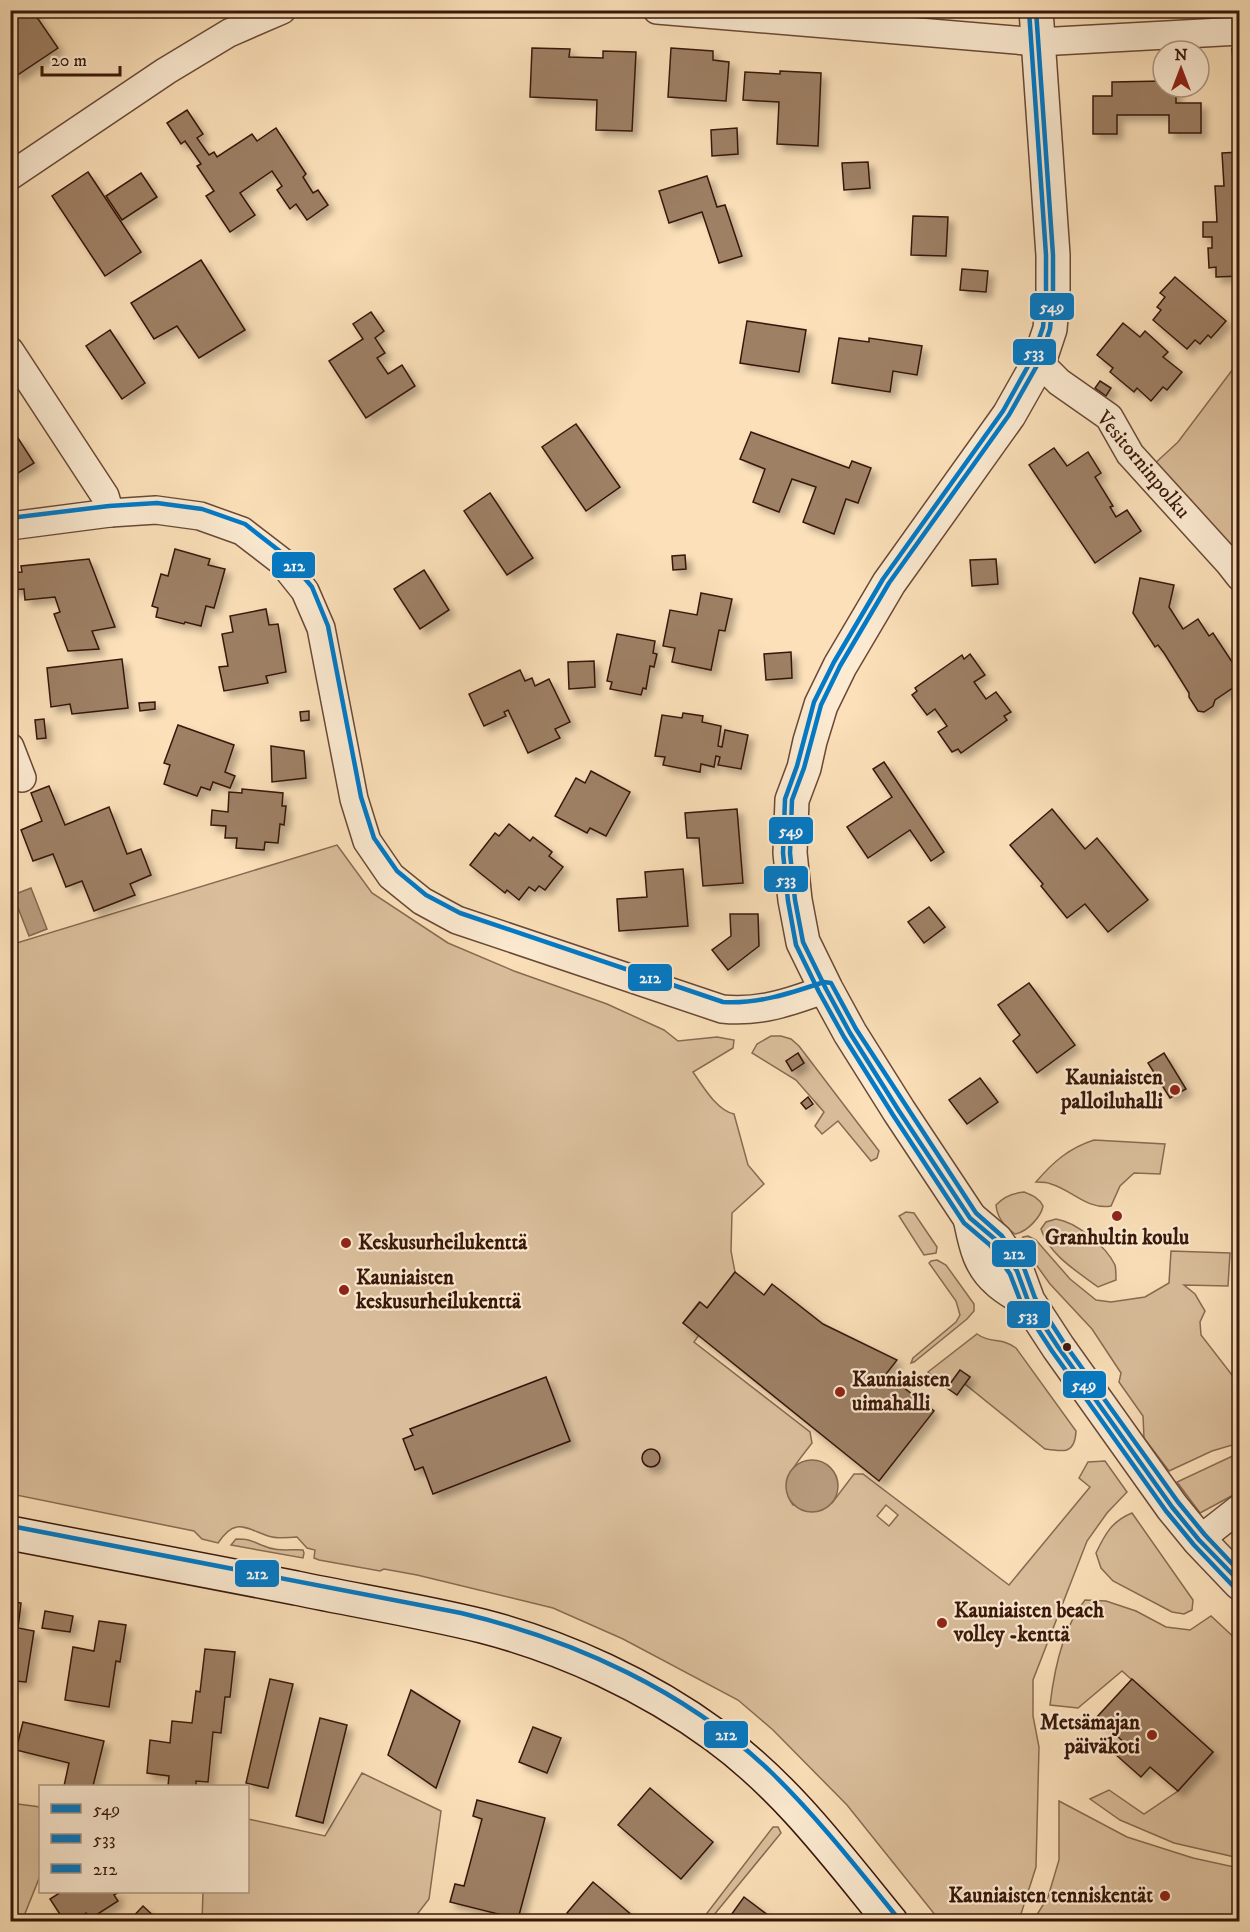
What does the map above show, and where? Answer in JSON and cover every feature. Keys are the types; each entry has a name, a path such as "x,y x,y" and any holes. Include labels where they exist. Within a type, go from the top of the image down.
{"street":[{"path":"10,176 229,33 282,10"},
{"path":"657,10 1037,26 1239,31"},
{"path":"1037,26 1053,255 1050,329 1039,362 1009,415 889,584 840,666 821,705 804,768 808,805 810,895 820,941 826,989 850,1033 970,1218 996,1240 1017,1271 1028,1301 1058,1347 1166,1498 1199,1540 1239,1583"},
{"path":"10,351 105,496 110,513"},
{"name":"Vesitorninpolku","path":"1039,362 1059,382 1109,417 1130,454 1229,563 1239,577"},
{"path":"10,526 110,513 167,511 200,516 242,531 280,561 305,591 321,628 354,799 368,841 391,876 422,901 457,920 722,1009 743,1011 762,1009 826,989"},
{"path":"10,747 22,778"},
{"path":"1199,1540 1239,1508"},
{"path":"10,1533 483,1626 532,1641 624,1680 666,1703 716,1736 761,1772 807,1819 891,1922"}],"shaded area":[{"path":"1239,361 1239,567 1152,466 1178,442"},
{"name":"Kauniaisten keskusurheilukenttä","path":"337,845 372,893 448,943 514,971 607,1004 664,1030 678,1041 717,1037 734,1040 733,1048 693,1072 716,1103 734,1114 748,1165 764,1184 732,1213 731,1251 735,1272 707,1308 699,1302 683,1323 699,1335 694,1342 810,1432 812,1443 795,1465 788,1480 788,1497 793,1505 832,1503 854,1474 863,1474 1009,1585 1090,1487 1079,1478 1088,1462 1105,1461 1127,1492 1107,1513 1087,1541 1033,1680 1033,1716 1039,1747 1036,1867 1021,1914 1016,1921 940,1921 847,1805 773,1730 738,1700 623,1639 553,1608 417,1575 319,1560 314,1558 315,1550 307,1548 297,1537 271,1537 247,1528 235,1527 218,1543 202,1539 194,1531 11,1494 10,945","holes":["886,1505 898,1515 889,1526 877,1516"]},
{"path":"31,888 47,929 29,936 13,895"},
{"path":"771,1036 791,1039 799,1046 879,1151 877,1158 871,1161 838,1121 822,1134 815,1126 824,1112 796,1080 752,1053 757,1044"},
{"path":"1094,1140 1165,1144 1160,1174 1134,1173 1120,1186 1111,1206 1094,1205 1059,1187 1036,1182 1062,1156"},
{"path":"1024,1192 1037,1199 1043,1206 1033,1223 1015,1234 1002,1221 996,1205 1009,1196"},
{"path":"906,1212 914,1213 937,1247 936,1253 924,1255 899,1216"},
{"path":"1056,1219 1081,1230 1105,1250 1115,1265 1116,1280 1098,1287 1057,1255 1041,1229 1046,1222"},
{"path":"1028,1236 1036,1240 1070,1279 1096,1300 1111,1302 1145,1297 1169,1283 1171,1251 1230,1253 1228,1286 1184,1285 1195,1294 1205,1311 1200,1322 1201,1335 1239,1384 1239,1443 1212,1451 1169,1471 1144,1438 1143,1416 1119,1382 1121,1373 1092,1329 1050,1284 1022,1245 1023,1237"},
{"path":"937,1260 946,1265 974,1304 974,1311 911,1363 913,1358 956,1322 960,1315 956,1301 929,1263"},
{"path":"977,1334 987,1339 1005,1342 1016,1348 1076,1431 1071,1448 1063,1451 1045,1449 965,1384 970,1377 960,1370 947,1388 928,1372"},
{"path":"1239,1453 1239,1492 1200,1513 1177,1482"},
{"path":"807,1460 817,1460 827,1464 834,1471 838,1486 834,1501 827,1508 817,1512 807,1512 797,1508 790,1501 786,1491 786,1481 790,1471 797,1464"},
{"path":"1132,1513 1193,1600 1192,1610 1184,1614 1172,1612 1113,1581 1101,1568 1096,1553 1103,1540 1114,1524"},
{"path":"236,1539 245,1539 273,1549 303,1550 303,1558 231,1545"},
{"path":"1085,1600 1106,1601 1136,1611 1166,1627 1190,1630 1211,1616 1239,1642 1239,1858 1174,1843 1120,1820 1090,1799 1109,1790 1144,1814 1178,1791 1213,1752 1122,1671 1078,1708 1050,1705 1057,1664 1065,1636"},
{"path":"362,1773 441,1811 429,1899 412,1921 202,1921 203,1893 249,1893 249,1819 325,1836"},
{"name":"Kauniaisten tenniskentät","path":"1059,1801 1127,1837 1193,1858 1239,1868 1239,1921 1033,1921 1048,1897 1059,1860"},
{"path":"10,1803 39,1807 39,1878 22,1921 13,1921 11,1918"},
{"path":"773,1827 778,1827 781,1833 709,1921 701,1921"}],"building":[{"path":"22,10 32,10 58,48 16,76 10,69 10,19"},
{"path":"532,48 570,49 569,57 603,58 603,51 636,52 632,131 596,130 597,100 530,97"},
{"path":"671,48 713,51 713,60 729,62 726,101 668,97"},
{"path":"1232,49 1240,49 1240,60 1233,60"},
{"path":"780,71 821,73 818,146 777,144 779,102 743,100 745,72 780,74"},
{"path":"1151,81 1151,99 1176,99 1176,103 1201,103 1201,133 1169,133 1169,115 1117,115 1117,134 1093,134 1093,96 1112,96 1112,82"},
{"path":"187,110 203,134 197,138 209,155 214,152 217,157 252,134 257,141 276,128 306,174 303,177 313,193 318,190 328,205 307,220 296,204 290,209 277,190 282,186 272,171 240,193 255,215 230,232 206,196 214,191 197,166 201,164 185,141 181,144 167,123"},
{"path":"737,128 738,154 712,156 711,130"},
{"path":"1240,152 1240,276 1216,277 1216,267 1209,268 1208,248 1212,248 1212,237 1203,237 1203,222 1217,222 1215,186 1224,186 1222,153"},
{"path":"868,162 870,188 844,190 842,163"},
{"path":"88,172 141,252 105,276 52,196"},
{"path":"141,173 157,197 122,220 106,196"},
{"path":"707,176 717,207 725,205 742,256 719,263 702,212 669,223 659,191"},
{"path":"913,216 948,217 946,256 911,255"},
{"path":"201,260 245,330 199,358 177,326 154,339 131,303"},
{"path":"962,269 988,271 986,292 960,290"},
{"path":"1175,277 1226,321 1211,338 1208,335 1200,344 1195,340 1187,349 1153,320 1161,310 1157,307 1165,297 1160,293"},
{"path":"371,312 384,331 375,338 385,353 377,358 388,374 402,365 415,386 366,418 329,361 363,339 353,324"},
{"path":"747,321 806,330 799,372 740,363"},
{"path":"1123,323 1140,337 1145,331 1168,352 1163,357 1182,372 1167,390 1163,387 1151,401 1137,388 1134,392 1110,372 1113,368 1097,355"},
{"path":"110,330 145,383 122,399 86,346"},
{"path":"839,338 869,342 869,338 922,346 917,375 893,371 890,392 832,383"},
{"path":"1100,381 1111,388 1106,396 1095,388"},
{"path":"576,424 620,487 586,511 542,447"},
{"path":"751,432 849,468 852,461 871,468 858,503 846,499 834,534 803,522 816,487 792,479 779,512 753,502 765,469 740,459"},
{"path":"10,436 14,441 18,438 34,463 10,478"},
{"path":"1054,448 1067,466 1088,452 1101,473 1095,477 1113,506 1110,507 1116,517 1127,510 1141,531 1095,563 1029,465"},
{"path":"490,493 533,558 507,575 464,511"},
{"path":"175,549 210,559 208,565 225,569 214,608 206,606 201,626 156,617 158,608 152,606 161,574 168,576"},
{"path":"685,555 686,569 673,570 672,556"},
{"path":"89,559 115,627 92,631 99,649 68,651 54,614 60,612 55,597 25,600 24,589 10,590 10,573 22,572 21,566"},
{"path":"996,559 998,584 972,586 970,560"},
{"path":"424,570 449,610 420,629 394,589"},
{"path":"1140,578 1174,585 1169,607 1183,629 1198,619 1209,636 1213,633 1240,674 1240,683 1215,700 1213,706 1204,712 1198,711 1164,653 1158,645 1155,647 1133,613"},
{"path":"701,593 732,599 725,631 719,630 711,670 672,662 675,648 663,646 670,610 697,615"},
{"path":"266,609 269,625 278,624 286,672 266,676 268,683 224,691 219,667 228,666 222,634 233,632 230,616"},
{"path":"617,634 655,641 653,653 657,654 654,667 650,666 646,689 643,688 641,695 610,689 612,682 607,681"},
{"path":"791,652 792,678 766,680 764,654"},
{"path":"970,654 985,675 974,682 986,699 996,692 1011,712 1004,716 1007,720 961,753 958,749 952,752 938,732 947,726 935,709 927,715 912,695 917,691 915,688 962,655 964,659"},
{"path":"122,659 128,708 72,714 70,704 51,707 47,668"},
{"path":"594,661 595,687 569,689 568,662"},
{"path":"520,670 525,681 532,678 535,686 549,679 570,722 555,729 560,738 528,753 508,710 504,712 506,716 484,726 469,694"},
{"path":"155,702 155,709 140,711 139,703"},
{"path":"309,711 309,720 301,721 300,712"},
{"path":"683,713 703,716 702,722 721,726 718,746 722,747 725,730 748,735 741,769 718,765 720,757 716,756 714,767 701,764 700,772 663,765 665,757 655,756 662,715 682,718"},
{"path":"44,719 46,738 37,739 35,720"},
{"path":"178,725 234,745 225,772 235,776 230,788 213,782 210,790 201,787 197,796 164,784 170,765 164,763"},
{"path":"271,746 304,751 306,778 272,782"},
{"path":"884,762 944,852 931,861 910,830 868,858 847,827 892,797 873,769"},
{"path":"591,771 630,792 606,836 590,828 587,833 555,816 576,778 585,783"},
{"path":"49,786 65,825 109,807 127,854 141,849 151,875 130,884 135,895 94,911 82,881 66,887 53,854 33,861 21,830 42,821 31,793"},
{"path":"242,789 283,793 282,806 286,806 284,825 280,824 278,843 265,842 264,850 236,848 237,838 225,838 226,826 211,825 212,810 228,812 229,792 242,793"},
{"path":"737,809 743,883 703,886 699,838 687,838 685,813"},
{"path":"1052,809 1085,849 1097,838 1148,900 1108,932 1085,904 1067,918 1041,886 1043,884 1010,845"},
{"path":"509,824 530,841 533,837 552,852 549,856 563,867 545,890 539,886 535,891 529,887 519,900 507,890 505,893 470,865 495,833 499,836"},
{"path":"683,869 688,926 619,931 617,899 647,897 645,872"},
{"path":"929,907 945,927 924,943 908,922"},
{"path":"730,914 758,914 759,946 728,970 712,950 731,936"},
{"path":"1029,983 1075,1045 1037,1073 1013,1041 1020,1035 998,1005"},
{"path":"798,1053 804,1063 792,1071 786,1061"},
{"path":"1164,1053 1186,1089 1170,1098 1148,1063"},
{"path":"980,1078 998,1102 967,1124 949,1100"},
{"path":"808,1097 813,1104 806,1109 801,1103"},
{"name":"Kauniaisten uimahalli","path":"735,1272 764,1295 772,1284 823,1324 897,1360 886,1374 934,1411 879,1481 683,1323 700,1302 707,1308"},
{"path":"960,1370 970,1377 957,1395 947,1388"},
{"path":"546,1377 570,1441 433,1494 423,1467 415,1470 403,1439 413,1435 410,1429"},
{"path":"651,1449 657,1452 660,1458 657,1464 651,1467 645,1464 642,1458 645,1452"},
{"path":"10,1601 21,1603 18,1628 34,1631 26,1682 15,1681 14,1686 10,1686"},
{"path":"45,1611 73,1616 70,1632 42,1628"},
{"path":"99,1621 126,1625 120,1662 116,1661 109,1707 65,1700 73,1647 94,1651"},
{"path":"205,1649 235,1652 230,1697 225,1697 221,1733 213,1732 208,1782 196,1781 196,1785 168,1785 169,1776 147,1773 150,1740 170,1743 172,1721 192,1723 196,1691 200,1692"},
{"path":"270,1679 293,1684 268,1788 246,1783"},
{"path":"1132,1679 1213,1752 1178,1791 1150,1767 1141,1777 1115,1754 1125,1743 1096,1718"},
{"path":"411,1690 460,1721 436,1788 388,1755"},
{"path":"320,1718 347,1725 323,1823 296,1816"},
{"path":"23,1722 104,1741 93,1785 64,1785 69,1763 16,1750"},
{"path":"533,1727 561,1738 547,1773 519,1762"},
{"path":"650,1788 713,1842 681,1879 618,1825"},
{"path":"477,1800 545,1818 518,1919 450,1902 455,1884 464,1886 482,1819 473,1816"},
{"path":"593,1882 640,1922 577,1922 567,1913"},
{"path":"59,1893 117,1893 114,1895 118,1901 90,1919 86,1913 74,1922 65,1922 50,1899"},
{"path":"744,1897 777,1922 726,1922"},
{"path":"143,1906 160,1922 128,1922"}],"transit line":[{"name":"549","path":"1036,10 1053,255 1050,329 1039,362 1009,415 889,583 840,666 821,705 804,768 792,800 790,853 795,900 803,942 826,989 850,1033 899,1111 970,1218 996,1240 1017,1271 1028,1301 1058,1347 1172,1507 1199,1540 1240,1582"},
{"name":"533","path":"1029,11 1046,255 1043,327 1032,359 1003,411 883,579 834,662 814,702 797,766 785,799 783,853 788,901 796,945 819,992 893,1115 964,1223 990,1245 1010,1274 1022,1305 1052,1351 1166,1511 1194,1545 1235,1588"},
{"name":"212","path":"10,518 109,506 157,503 202,509 245,524 286,556 312,587 328,626 361,797 374,838 397,871 426,895 460,913 723,1002 762,999 824,982 831,983 856,1029 976,1213 1002,1236 1024,1268 1035,1298 1064,1343 1178,1502 1240,1572"},
{"name":"212","path":"11,1526 461,1613 503,1624 587,1654 666,1693 739,1744 772,1773 805,1808 897,1917"}],"place":[{"name":"Kauniaisten palloiluhalli","path":"1175,1090"},
{"name":"Granhultin koulu","path":"1117,1216"},
{"name":"Keskusurheilukenttä","path":"346,1243"},
{"name":"Kauniaisten keskusurheilukenttä","path":"344,1290"},
{"name":"Kauniaisten uimahalli","path":"840,1392"},
{"name":"Kauniaisten beach volley -kenttä","path":"942,1623"},
{"name":"Metsämajan päiväkoti","path":"1152,1735"},
{"name":"Kauniaisten tenniskentät","path":"1165,1896"}]}
